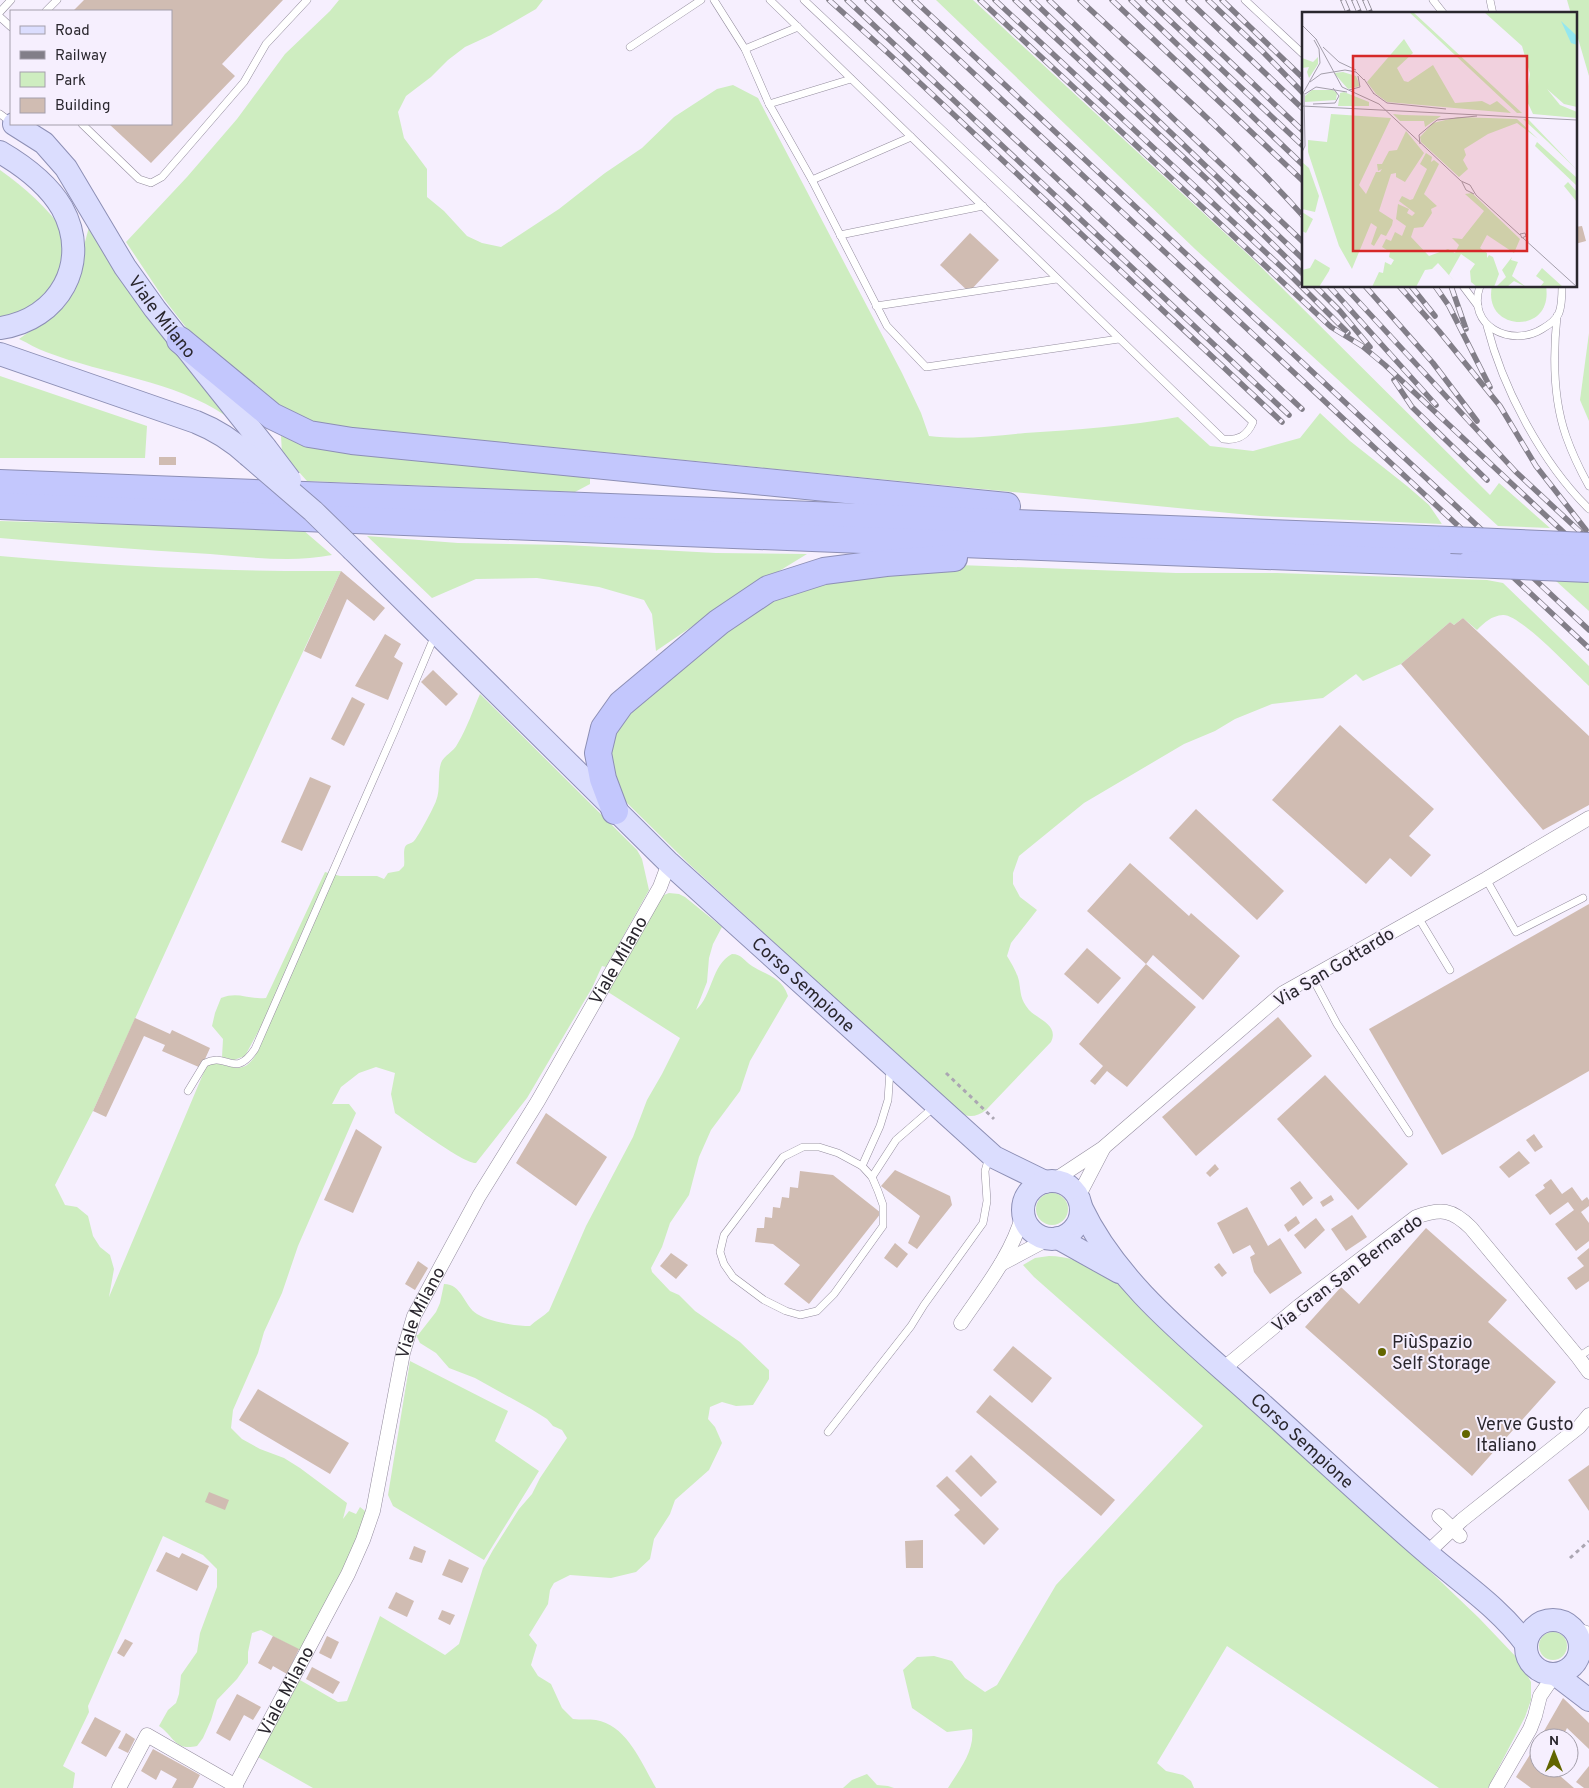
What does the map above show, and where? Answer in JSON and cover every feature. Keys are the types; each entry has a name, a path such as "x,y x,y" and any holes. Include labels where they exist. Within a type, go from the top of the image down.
{"highway":[{"path":"180,340 272,416 309,434 352,441 1012,506 1156,540"},
{"path":"0,483 1156,540 1470,564 1589,569"},
{"path":"0,506 1156,540 1452,540 1589,546"},
{"path":"615,811 603,779 598,753 604,728 621,704 719,622 768,589 824,571 886,563 967,558 1156,540"}],"main road":[{"name":"Viale Milano","path":"15,125 31,134 56,156 74,180 126,268 180,340 256,451 313,511 615,811"},
{"path":"0,143 24,153 52,171 76,193 97,219"},
{"path":"0,152 27,170 55,198 63,209 73,244 71,269 67,281 55,299 41,313 25,323 0,328"},
{"name":"Viale Milano","path":"1,355 196,422 256,451"},
{"name":"Corso Sempione","path":"615,811 669,863 992,1155 1005,1175 1022,1214"},
{"name":"Corso Sempione","path":"992,1155 1049,1181"},
{"path":"1049,1181 1067,1186 1079,1202 1080,1216 1072,1231 1053,1238 1039,1236 1031,1231 1022,1214 1026,1196 1037,1184 1049,1181"},
{"name":"Corso Sempione","path":"1079,1202 1091,1228 1124,1275 1171,1322 1427,1553 1485,1600 1516,1631 1526,1644"},
{"name":"Corso Sempione","path":"1053,1238 1124,1275"},
{"name":"Corso Sempione","path":"1485,1600 1521,1614 1552,1619"},
{"path":"1555,1674 1569,1668 1575,1662 1586,1660 1580,1641 1582,1631 1560,1620 1552,1619 1536,1625 1531,1631 1526,1644 1526,1652 1534,1666 1540,1671 1555,1674 1589,1700"}],"street":[{"name":"Via San Gottardo","path":"1049,1181 1103,1148 1283,993 1486,879 1589,818"},
{"name":"Viale Milano","path":"235,1787 348,1574 363,1540 373,1511 403,1353 414,1316 479,1196 542,1093 660,887 669,863"},
{"name":"Via San Gottardo","path":"1079,1202 1103,1148"},
{"name":"Via Gran San Bernardo","path":"1223,1368 1299,1306 1416,1217 1430,1212 1444,1211 1460,1217 1471,1228 1584,1354 1589,1372"},
{"path":"961,1323 1001,1264 1016,1234 1022,1214"},
{"path":"1001,1264 1053,1238"},
{"path":"1427,1553 1456,1533 1579,1427 1589,1415"},
{"path":"1440,1516 1456,1533"},
{"path":"1496,1788 1530,1729 1540,1696 1555,1674"},
{"path":"120,1788 147,1735 235,1787"}],"lane":[{"path":"0,12 11,0"},
{"path":"47,10 56,0"},
{"path":"83,125 139,179 151,183 162,178 244,82 266,44 307,0"},
{"path":"630,47 701,0"},
{"path":"714,0 745,49 769,104 812,180 887,326 926,368 1119,339"},
{"path":"770,0 1223,439 1234,441 1248,432 1253,422 804,0"},
{"path":"1245,0 1302,53"},
{"path":"1433,0 1442,12"},
{"path":"0,16 10,26"},
{"path":"745,49 798,27"},
{"path":"769,104 852,79"},
{"path":"812,180 912,137"},
{"path":"840,235 983,206"},
{"path":"876,306 1057,279"},
{"path":"1465,288 1479,306"},
{"path":"1479,288 1479,306 1482,318 1487,326 1500,368 1530,428 1550,462 1577,498 1589,509"},
{"path":"1562,288 1562,300 1557,316 1556,378 1561,418 1570,449 1589,486"},
{"path":"1487,326 1501,334 1516,337 1534,334 1551,324 1557,316"},
{"path":"188,1091 205,1062 220,1060 237,1064 248,1058 255,1049 436,634"},
{"path":"1486,879 1516,932 1583,898"},
{"path":"1418,917 1450,970"},
{"path":"1312,977 1337,1024 1409,1133"},
{"path":"862,1166 880,1126 888,1100 891,1065"},
{"path":"872,1177 896,1140 936,1105"},
{"path":"802,1147 819,1147 838,1153 862,1166 872,1177 882,1206 882,1226 834,1294 817,1311 800,1315 786,1311 764,1300 733,1277 724,1264 720,1252 724,1235 784,1157 802,1147"},
{"path":"828,1432 912,1326 924,1305 983,1223 987,1201 985,1171 992,1155"}],"path":[{"path":"946,1074 994,1119"},
{"path":"1570,1558 1589,1541"}],"green space":[{"path":"339,0 543,0 536,9 491,35 465,47 448,60 431,77 406,96 398,112 404,138 427,169 427,197 444,211 467,236 482,243 501,247 559,209 605,173 642,148 674,117 717,89 733,85 758,98 902,373 921,413 929,436 965,438 1102,427 1178,417 1210,446 1253,451 1300,438 1320,413 1350,441 1429,505 1442,524 1260,516 312,424 276,407 209,357 164,299 126,242 187,177 237,119 285,54"},
{"path":"936,0 973,0 1254,260 1490,495 1499,483 1550,528 1498,526 1195,249"},
{"path":"1567,0 1589,0 1589,76 1576,31 1576,12 1570,12"},
{"path":"0,170 35,198 65,233 58,279 28,313 0,320"},
{"path":"89,227 149,320 227,411 226,416 184,394 139,379 69,360 43,351 19,339 63,308 75,291 82,268 82,253"},
{"path":"1492,288 1546,288 1546,302 1540,314 1530,320 1518,322 1507,319 1497,312 1492,301"},
{"path":"1589,333 1589,421 1580,400"},
{"path":"0,376 147,426 145,458 0,458"},
{"path":"281,436 330,448 590,476 590,484 575,492 307,481 282,453"},
{"path":"0,521 303,530 332,555 302,559 271,559 0,538"},
{"path":"367,536 458,543 566,545 716,553 807,554 725,604 656,651 652,614 644,600 599,587 537,578 476,579 432,598"},
{"path":"0,556 170,568 341,571 93,1111 55,1185 65,1205 77,1207 88,1216 93,1236 100,1247 110,1255 114,1269 109,1297 206,1067 211,1064 237,1068 247,1065 256,1054 263,1039 266,1030 260,1028 245,1056 234,1060 222,1057 223,1039 212,1026 221,998 238,995 266,998 325,872 340,876 377,876 384,879 388,873 399,871 404,866 405,847 416,838 436,801 441,763 458,743 480,694 637,850 642,859 649,890 606,967 602,966 592,988 527,1098 476,1163 460,1157 395,1113 391,1094 395,1073 376,1067 359,1073 341,1087 332,1104 349,1104 356,1113 298,1246 282,1293 264,1332 258,1353 233,1410 231,1428 242,1439 260,1449 284,1458 300,1468 347,1503 343,1519 349,1511 356,1514 360,1507 365,1511 366,1513 352,1554 303,1652 261,1630 252,1633 248,1663 237,1679 217,1700 211,1720 197,1746 184,1747 175,1742 159,1726 168,1710 176,1703 181,1675 197,1652 200,1633 217,1587 217,1569 203,1555 163,1536 88,1706 89,1712 63,1766 75,1773 73,1788 0,1788"},
{"path":"959,565 1176,573 1277,573 1487,580 1503,583 1589,666 1589,686 1534,633 1511,617 1503,615 1492,618 1477,630 1463,618 1454,625 1450,622 1401,664 1363,681 1356,674 1323,698 1272,704 1235,719 1215,731 1184,744 1084,803 1019,856 1013,873 1013,884 1020,897 1037,910 1011,943 1007,956 1018,978 1024,1003 1029,1010 1050,1027 1053,1036 1051,1042 986,1110 975,1116 967,1116 956,1110 689,864 623,799 618,793 607,742 624,709 781,589"},
{"path":"1556,581 1589,582 1589,611"},
{"path":"669,893 685,897 722,927 713,944 709,958 707,982 696,1010 702,1004 720,965 732,954 741,956 752,966 773,977 782,985 788,996 750,1061 740,1091 711,1130 699,1157 689,1195 670,1223 662,1247 651,1268 652,1272 670,1291 679,1295 695,1311 740,1342 769,1370 769,1379 753,1405 736,1406 722,1402 710,1407 708,1419 715,1427 722,1443 709,1470 675,1500 670,1514 654,1539 650,1559 636,1572 611,1578 570,1575 554,1583 550,1590 548,1604 529,1635 537,1645 531,1665 538,1676 551,1684 562,1708 573,1719 596,1720 607,1723 616,1729 625,1737 639,1757 656,1788 313,1788 258,1757 300,1680 338,1702 347,1701 380,1616 445,1655 459,1644 483,1568 519,1509 532,1494 540,1478 567,1438 562,1430 553,1426 547,1419 531,1409 475,1378 449,1368 436,1353 420,1343 416,1335 418,1335 436,1312 444,1284 450,1285 459,1291 477,1314 496,1321 530,1326 549,1311 586,1226 633,1137 647,1100 680,1038 608,992 660,901 664,895"},
{"path":"1052,1193 1058,1194 1063,1198 1067,1203 1067,1215 1063,1220 1058,1224 1052,1225 1046,1224 1041,1220 1037,1215 1036,1209 1037,1203 1041,1198 1046,1194"},
{"path":"1049,1256 1080,1262 1100,1272 1126,1290 1348,1493 1479,1618 1519,1660 1531,1682 1531,1700 1525,1717 1488,1788 1439,1788 1227,1646 1157,1763 1166,1771 1183,1775 1191,1781 1194,1788 948,1788 969,1753 972,1729 947,1732 912,1708 903,1670 917,1657 934,1656 952,1661 965,1678 985,1692 997,1685 1056,1585 1203,1426 1034,1277 1023,1265 1035,1258"},
{"path":"410,1361 508,1411 495,1441 539,1471 484,1560 393,1506 388,1495"},
{"path":"1553,1632 1563,1636 1567,1646 1563,1656 1553,1660 1543,1656 1539,1646 1543,1636"},
{"path":"867,1774 877,1785 894,1788 843,1788 852,1780"}],"building":[{"path":"84,0 283,0 222,64 235,76 151,163 110,125 172,125 172,10 74,10"},
{"path":"1582,226 1586,241 1576,244 1576,227"},
{"path":"970,233 999,260 969,292 940,265"},
{"path":"159,457 176,457 176,465 159,465"},
{"path":"341,571 385,608 374,621 347,599 321,659 304,651"},
{"path":"1463,618 1589,736 1589,805 1543,830 1401,664 1450,622 1454,625"},
{"path":"385,634 401,644 394,657 403,663 388,700 355,686"},
{"path":"433,670 458,694 446,706 421,682"},
{"path":"352,697 365,704 344,746 331,739"},
{"path":"1340,725 1434,809 1409,836 1431,855 1411,877 1390,858 1366,884 1272,800"},
{"path":"310,777 331,786 302,851 281,842"},
{"path":"1196,809 1284,891 1257,920 1169,838"},
{"path":"1130,863 1189,916 1191,913 1240,956 1203,1000 1153,955 1146,964 1087,911"},
{"path":"1589,904 1589,1071 1442,1155 1369,1029"},
{"path":"1087,948 1121,978 1098,1004 1064,974"},
{"path":"1146,964 1196,1007 1127,1087 1107,1071 1095,1085 1090,1081 1103,1066 1079,1044"},
{"path":"1278,1017 1312,1056 1196,1156 1162,1117"},
{"path":"135,1018 170,1034 172,1030 210,1048 201,1068 162,1051 165,1045 144,1036 106,1117 93,1111"},
{"path":"1325,1075 1408,1164 1358,1210 1277,1119"},
{"path":"546,1113 607,1157 576,1206 516,1163"},
{"path":"356,1129 382,1147 353,1213 324,1200"},
{"path":"1534,1134 1543,1147 1535,1152 1526,1140"},
{"path":"1519,1151 1530,1163 1509,1178 1499,1167"},
{"path":"1215,1164 1219,1169 1210,1177 1206,1173"},
{"path":"895,1170 950,1196 952,1205 917,1249 908,1243 920,1216 881,1186"},
{"path":"800,1171 833,1175 881,1213 809,1304 784,1284 800,1265 773,1244 755,1242 757,1228 764,1228 765,1217 772,1218 773,1207 780,1208 782,1197 789,1198 790,1187 798,1188"},
{"path":"1551,1179 1562,1194 1572,1187 1582,1201 1587,1197 1589,1200 1589,1206 1581,1212 1589,1223 1589,1241 1576,1251 1555,1224 1574,1210 1568,1202 1550,1215 1535,1195 1545,1188 1543,1185"},
{"path":"1300,1181 1313,1198 1303,1206 1290,1188"},
{"path":"1331,1195 1334,1200 1323,1207 1320,1202"},
{"path":"1247,1207 1268,1246 1280,1238 1302,1273 1270,1294 1254,1272 1250,1257 1255,1254 1250,1245 1233,1254 1217,1223"},
{"path":"1352,1215 1367,1237 1346,1251 1331,1229"},
{"path":"1296,1216 1300,1223 1288,1232 1284,1225"},
{"path":"1316,1218 1325,1230 1305,1249 1294,1235"},
{"path":"1426,1228 1507,1300 1488,1322 1556,1382 1472,1476 1305,1327 1341,1287 1359,1304"},
{"path":"895,1243 908,1254 897,1268 884,1258"},
{"path":"1589,1248 1589,1281 1576,1290 1567,1278 1584,1266 1577,1258"},
{"path":"671,1253 688,1265 676,1279 660,1266"},
{"path":"418,1261 428,1268 415,1290 405,1284"},
{"path":"1219,1263 1227,1273 1222,1277 1214,1267"},
{"path":"1013,1346 1052,1378 1032,1403 993,1370"},
{"path":"258,1389 349,1443 330,1474 239,1420"},
{"path":"990,1395 1115,1500 1101,1516 976,1412"},
{"path":"971,1455 997,1482 981,1497 955,1471"},
{"path":"1589,1465 1589,1511 1568,1480"},
{"path":"947,1476 999,1529 984,1545 954,1515 960,1510 936,1486"},
{"path":"209,1492 229,1500 225,1510 205,1502"},
{"path":"923,1540 923,1568 906,1568 905,1541"},
{"path":"414,1546 426,1551 422,1563 409,1559"},
{"path":"166,1552 179,1558 182,1553 209,1566 197,1591 156,1571"},
{"path":"449,1559 469,1568 462,1583 442,1575"},
{"path":"396,1592 414,1601 407,1617 388,1608"},
{"path":"442,1610 455,1615 450,1625 438,1619"},
{"path":"273,1636 299,1649 287,1674 273,1666 271,1670 258,1663"},
{"path":"327,1636 339,1642 331,1659 319,1653"},
{"path":"125,1639 133,1643 124,1657 117,1653"},
{"path":"312,1667 340,1682 333,1694 306,1679"},
{"path":"237,1694 261,1707 253,1720 244,1715 230,1741 216,1733"},
{"path":"1563,1698 1589,1723 1589,1749 1579,1739 1579,1728 1546,1728"},
{"path":"95,1717 121,1731 106,1757 81,1743"},
{"path":"126,1733 135,1739 128,1753 118,1748"},
{"path":"153,1749 200,1775 193,1788 172,1788 177,1779 161,1770 156,1780 141,1771"},
{"path":"1529,1756 1529,1778 1562,1778 1574,1788 1531,1788 1516,1777"},
{"path":"1589,1766 1589,1788 1584,1788 1576,1782"}],"railway":[{"path":"829,0 1282,422"},
{"path":"847,0 1289,415"},
{"path":"867,0 1302,409"},
{"path":"895,0 1589,648"},
{"path":"914,0 1589,630"},
{"path":"980,0 1331,327 1362,346 1385,365 1589,556"},
{"path":"995,0 1302,287"},
{"path":"1015,0 1210,182 1302,273"},
{"path":"1032,0 1302,258"},
{"path":"1049,0 1302,241"},
{"path":"1080,0 1222,132 1302,215"},
{"path":"1112,0 1302,180"},
{"path":"1131,0 1302,164"},
{"path":"1148,0 1302,145"},
{"path":"1165,0 1302,130"},
{"path":"1188,0 1302,108"},
{"path":"1208,0 1302,92"},
{"path":"1222,0 1302,77"},
{"path":"1343,0 1348,12"},
{"path":"1354,0 1359,12"},
{"path":"1365,0 1370,12"},
{"path":"1303,288 1348,333"},
{"path":"1317,288 1340,311 1370,347"},
{"path":"1331,288 1436,405"},
{"path":"1346,288 1516,472 1589,540"},
{"path":"1367,288 1433,363 1477,421"},
{"path":"1401,288 1439,331 1500,406 1536,466 1586,530"},
{"path":"1413,288 1435,316"},
{"path":"1436,288 1449,306 1490,387"},
{"path":"1452,288 1466,329"},
{"path":"1394,380 1412,407 1487,480"}],"place":[{"name":"PiùSpazio Self Storage","path":"1382,1352"},
{"name":"Verve Gusto Italiano","path":"1466,1434"}]}
